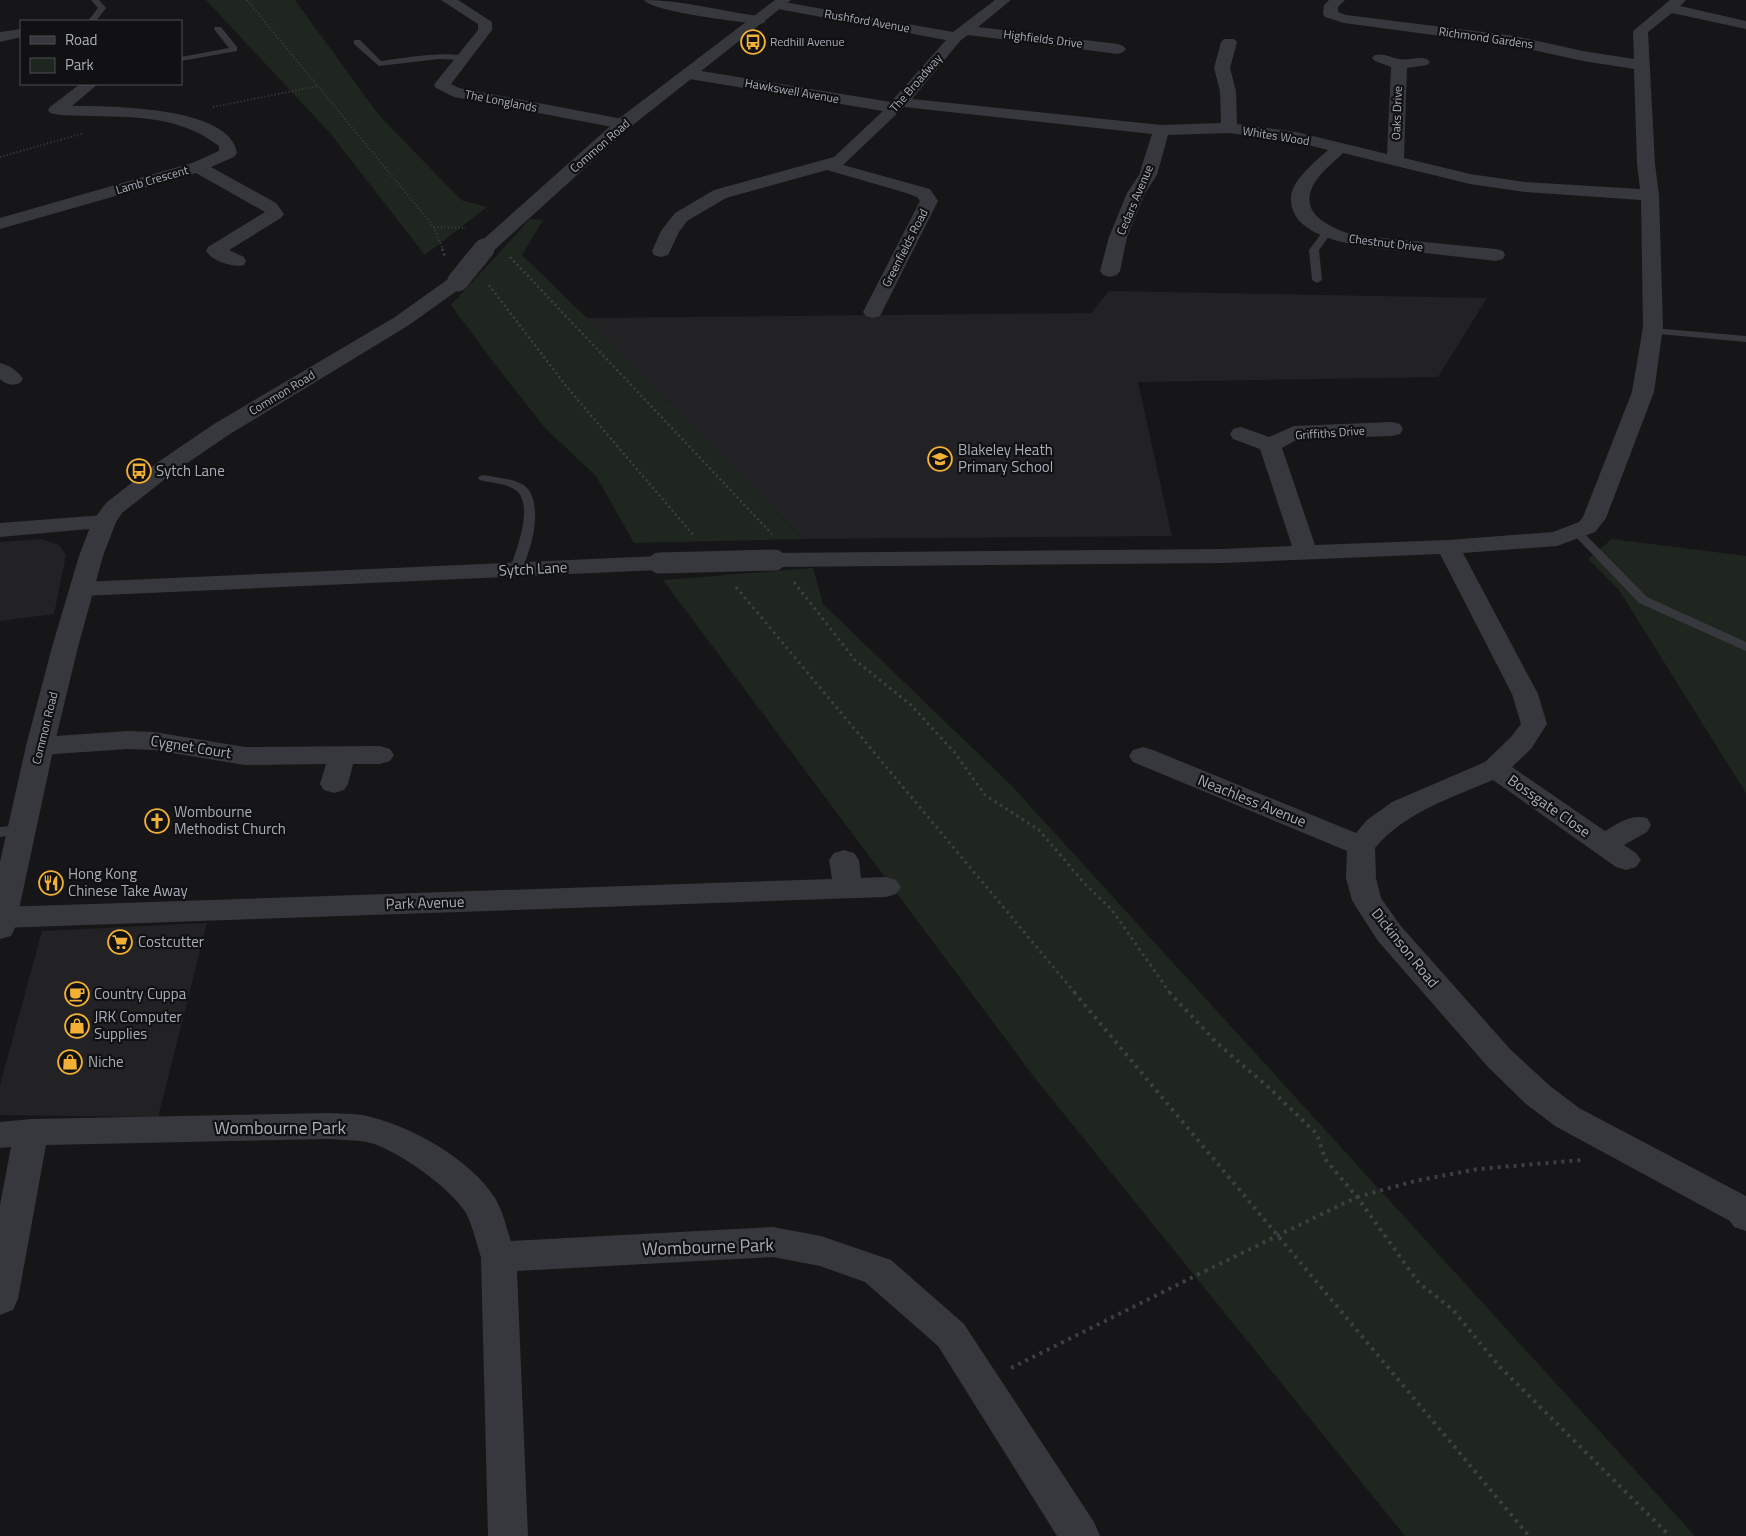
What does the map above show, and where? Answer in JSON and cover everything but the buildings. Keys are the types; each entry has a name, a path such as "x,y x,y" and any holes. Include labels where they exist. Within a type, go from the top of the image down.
{"street":[{"name":"The Longlands","path":"448,0 485,22 486,30 442,85 454,92 623,124"},
{"path":"651,0 673,7 705,13 759,20"},
{"name":"The Broadway","path":"679,258 653,252 681,217 720,194 840,161 897,105 961,33 1004,0"},
{"name":"Richmond Gardens","path":"1338,0 1322,14 1344,19 1515,42 1641,65"},
{"name":"Common Road","path":"1,923 11,831 40,746 91,556 104,522 114,508 174,461 222,429 402,321 458,281 485,248 623,124 781,2"},
{"name":"Rushford Avenue","path":"781,2 961,33"},
{"path":"1674,4 1746,25"},
{"name":"Sytch Lane","path":"82,589 659,563 775,560 1224,556 1448,547 1557,539 1587,527 1594,518 1643,392 1652,330 1650,195 1646,164 1640,32 1674,4"},
{"path":"0,37 20,33"},
{"name":"Highfields Drive","path":"961,33 1119,48"},
{"path":"1222,47 1222,68 1228,91 1229,128"},
{"name":"Oaks Drive","path":"1380,58 1399,64 1422,62"},
{"name":"Oaks Drive","path":"1395,161 1399,64"},
{"name":"Hawkswell Avenue","path":"689,74 897,105"},
{"name":"Lamb Crescent","path":"0,224 198,167 228,153 227,144 202,127 166,116 56,110 89,85"},
{"name":"Whites Wood","path":"897,105 1161,130 1229,128 1296,137 1470,178 1525,187 1650,195"},
{"name":"Cedars Avenue","path":"1110,271 1118,237 1136,194 1148,175 1161,130"},
{"name":"Chestnut Drive","path":"1339,148 1308,179 1300,197 1304,213 1327,232 1351,240 1494,255"},
{"name":"Greenfields Road","path":"828,164 837,169 909,188 924,194 929,201 873,312"},
{"path":"198,167 270,207 274,214 215,252 237,261"},
{"name":"Griffiths Drive","path":"1270,445 1294,433 1392,430"},
{"path":"1241,434 1270,445 1306,553"},
{"path":"0,530 104,522"},
{"path":"1361,846 1377,827 1402,809 1494,768 1521,743 1534,724 1525,694 1448,547"},
{"name":"Cygnet Court","path":"40,746 154,740 246,756 380,754"},
{"path":"334,784 342,755"},
{"name":"Neachless Avenue","path":"1143,756 1361,846"},
{"name":"Bossgate Close","path":"1494,768 1626,860"},
{"name":"Bossgate Close","path":"1604,844 1638,825"},
{"name":"Dickinson Road","path":"1361,846 1361,878 1366,900 1374,913 1389,933 1499,1058 1538,1095 1567,1117 1745,1213"},
{"name":"Park Avenue","path":"1,923 846,874 886,887"},
{"name":"Wombourne Park","path":"15,1134 278,1126 329,1126 369,1129 397,1139 419,1152 464,1185 482,1208 499,1257 508,1536"},
{"path":"0,1299 15,1134"},
{"name":"Wombourne Park","path":"499,1257 773,1242 821,1252 878,1271 950,1335 1080,1536"}],"lane":[{"path":"93,20 102,8 96,0"},
{"path":"182,59 234,49 218,29"},
{"path":"357,42 378,64 439,58 464,58"},
{"path":"1317,280 1314,250 1327,232"},
{"path":"1652,330 1746,339"},
{"path":"484,478 519,488 528,499 531,514 516,569"},
{"path":"1576,531 1643,600 1746,647"}],"path":[{"path":"247,0 434,227 444,256 450,259"},
{"path":"166,116 318,86"},
{"path":"0,156 84,133"},
{"path":"434,227 468,228"},
{"path":"505,251 773,534 775,560 814,604 855,660 911,705 955,753 985,795 1039,830 1085,884 1112,910 1163,986 1218,1044 1267,1086 1317,1134 1325,1159 1357,1198 1418,1283 1453,1310 1499,1366 1670,1536"},
{"path":"483,277 566,386 695,538"},
{"path":"734,584 1529,1536"},
{"path":"982,1383 1205,1271 1357,1198 1415,1181 1478,1169 1640,1156"}],"shaded area":[{"name":"Blakeley Heath Primary School","path":"1109,291 1487,298 1438,377 1138,382 1172,536 803,539 587,318 1091,313"},
{"path":"42,539 59,545 66,555 54,614 0,621 0,542"},
{"path":"207,923 158,1117 0,1115 0,1085 42,931"}],"green space":[{"path":"206,0 295,0 378,114 461,200 487,207 425,255 330,133"},
{"path":"530,219 543,220 522,255 587,318 803,539 634,543 596,476 546,429 451,305"},
{"path":"1612,539 1746,556 1746,793 1619,590 1588,559"},
{"path":"813,568 823,604 1012,786 1695,1536 1405,1536 1034,1077 663,580"}],"place":[{"name":"Redhill Avenue","path":"753,42"},
{"name":"Blakeley Heath Primary School","path":"940,459"},
{"name":"Sytch Lane","path":"139,471"},
{"name":"Wombourne Methodist Church","path":"157,821"},
{"name":"Hong Kong Chinese Take Away","path":"51,883"},
{"name":"Costcutter","path":"120,942"},
{"name":"Country Cuppa","path":"77,994"},
{"name":"JRK Computer Supplies","path":"77,1026"},
{"name":"Niche","path":"70,1062"}]}
